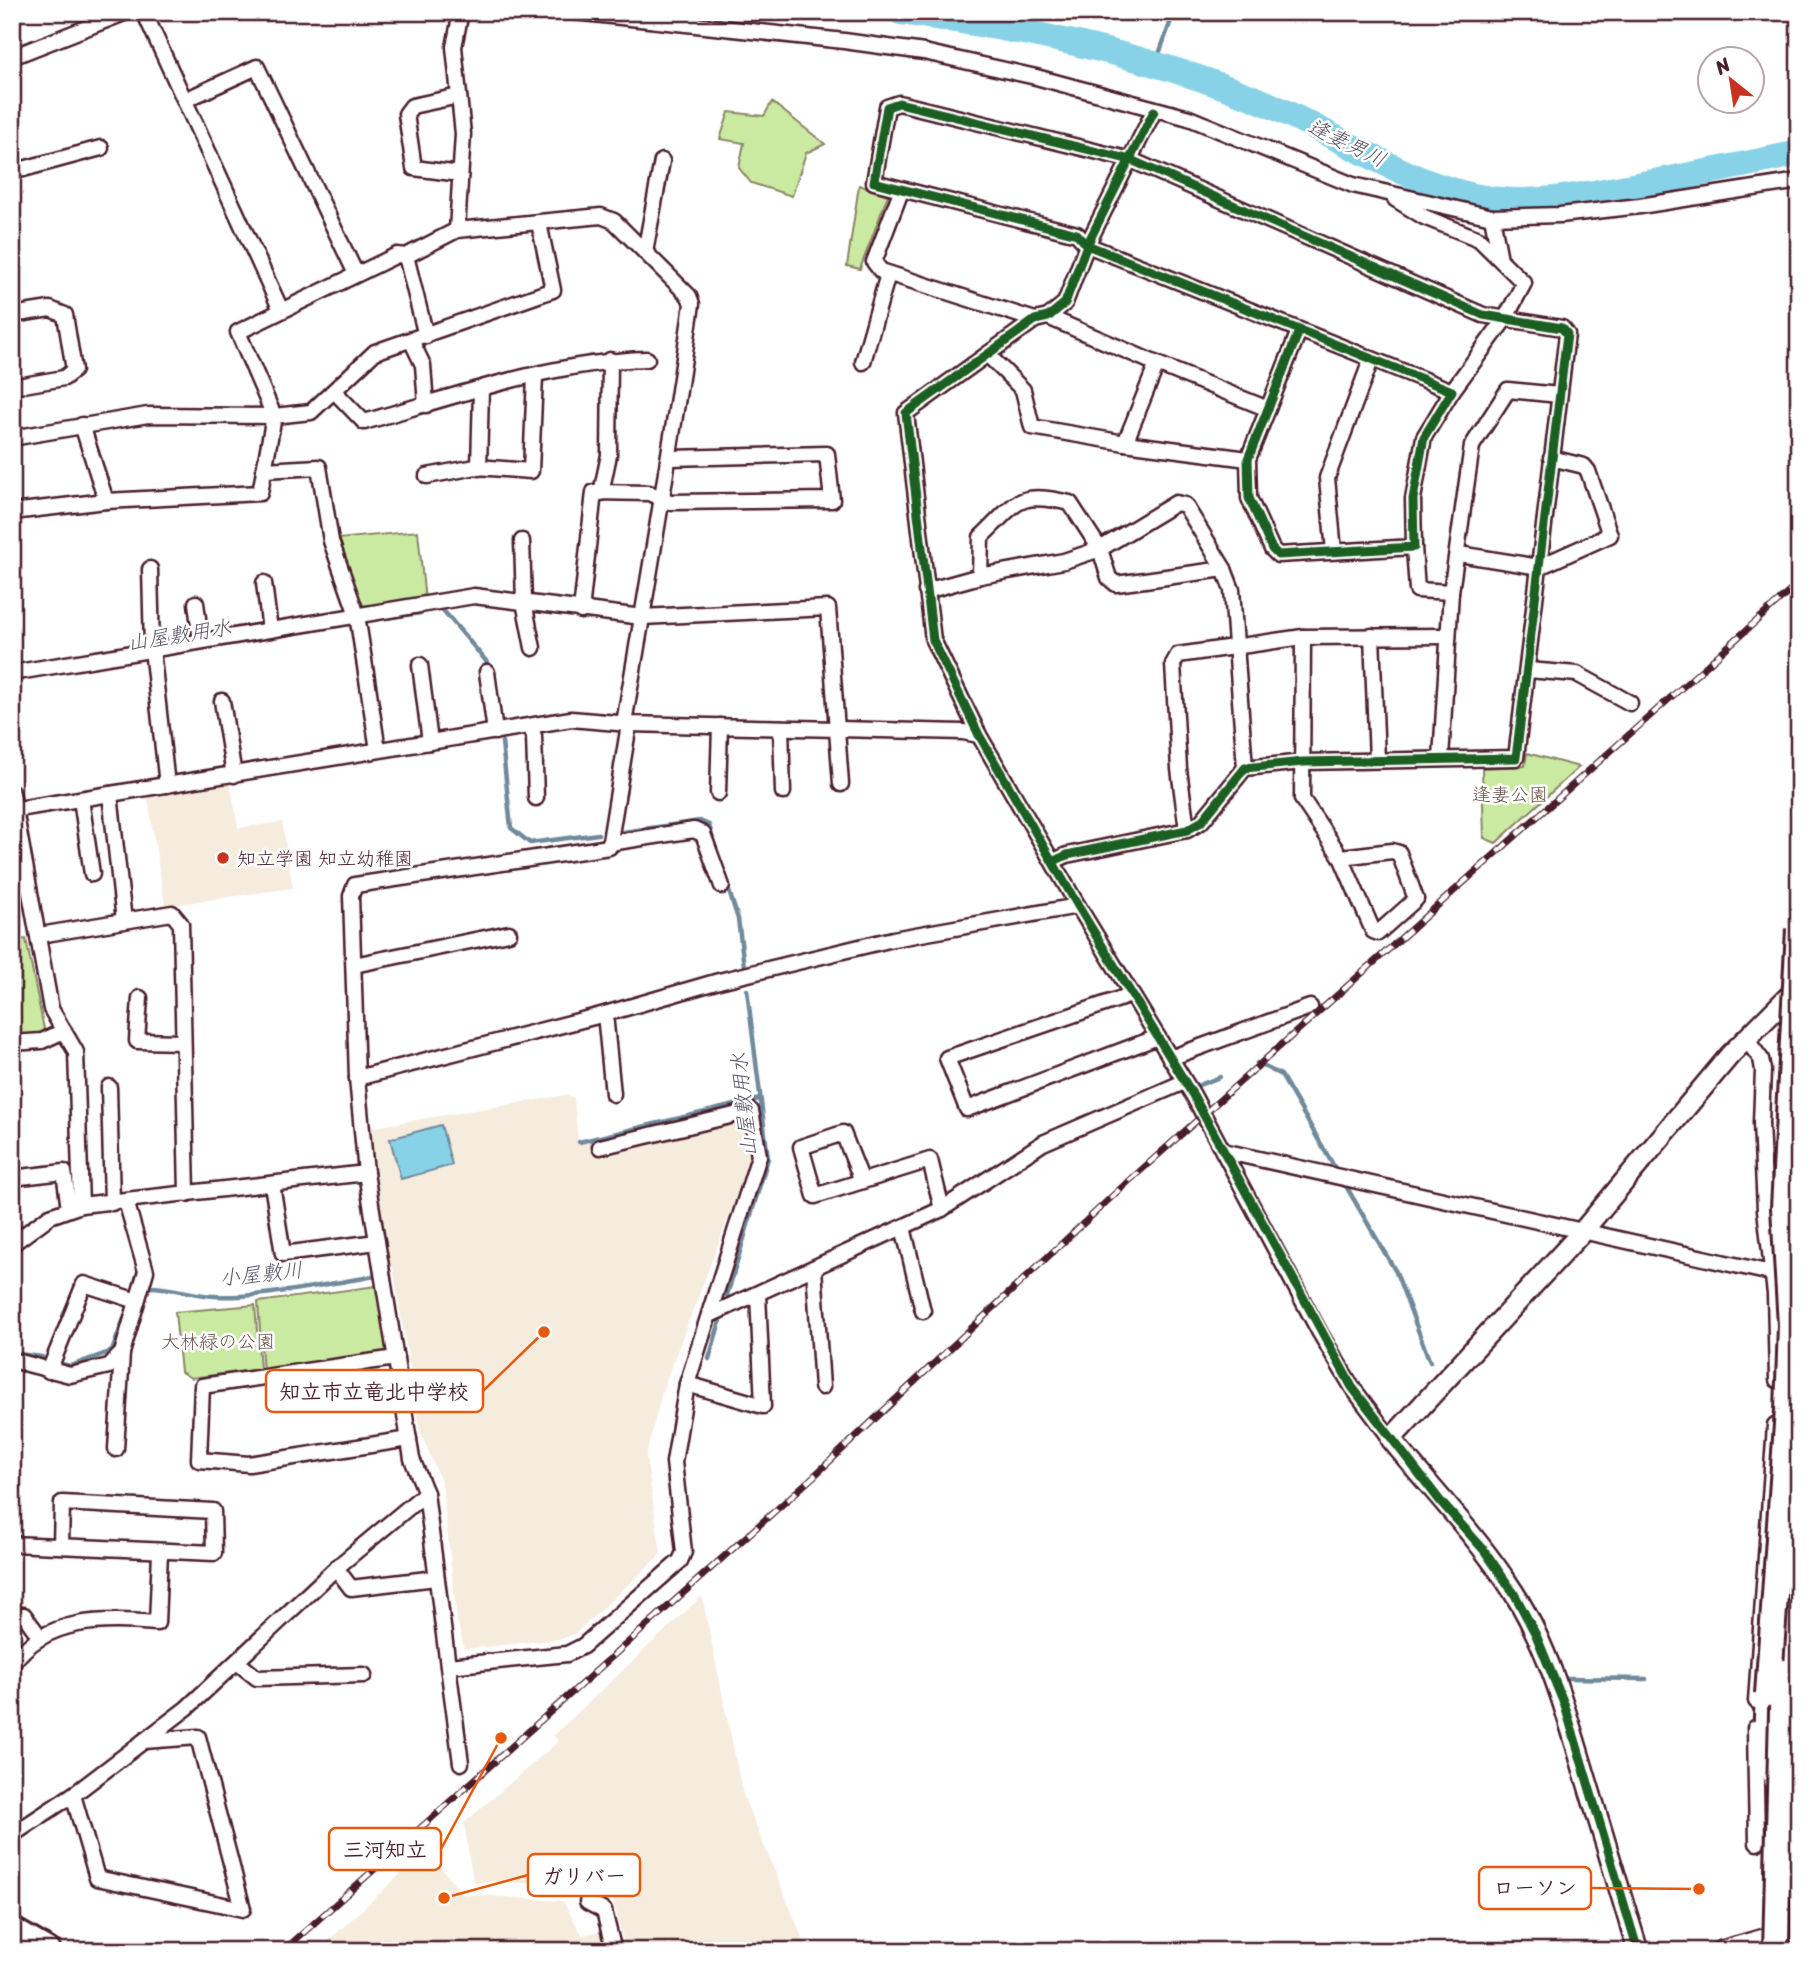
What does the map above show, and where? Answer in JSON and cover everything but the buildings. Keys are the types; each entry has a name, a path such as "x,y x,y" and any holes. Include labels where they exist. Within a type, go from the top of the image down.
{"highway":[{"path":"1788,1824 1766,1740 1788,1410 1791,1325 1784,1208 1799,929"},
{"path":"1785,1943 1783,1683 1799,1445"},
{"path":"1785,1943 1799,1730"},
{"path":"1785,1943 1790,1783 1799,1759"},
{"path":"12,1930 48,1951"}],"street":[{"path":"12,57 127,12"},
{"path":"144,12 281,310"},
{"path":"457,230 463,134 454,47 461,12"},
{"path":"575,12 924,52 1036,77 1154,111 1189,118 1353,185 1492,218 1560,215 1640,206 1799,181"},
{"path":"185,100 257,67 356,274"},
{"path":"459,96 412,106 406,114 414,168 460,174"},
{"path":"1245,768 1303,762 1516,758 1567,334 1562,328 1483,315 1131,160 899,103 887,107 874,182 1077,234 1087,245 1452,391"},
{"path":"1154,111 1087,245 1065,303 906,413 933,640 979,735 1184,1082 1352,1387 1441,1502 1484,1550 1515,1595 1536,1635 1564,1706 1638,1951"},
{"path":"12,172 101,148"},
{"path":"645,252 662,161"},
{"path":"901,191 874,262 881,271 1042,318 1268,409"},
{"path":"1389,195 1424,217 1479,239 1524,283 1505,319 1452,391 1424,437 1413,499 1417,590 1451,592"},
{"path":"12,512 106,501 260,493 274,416 238,331 397,255 406,256 457,230 601,216 614,221 689,296 692,304 670,458 660,496 609,847 355,885 351,895 358,1078 366,1173 412,1460 426,1493 461,1763"},
{"path":"1492,218 1500,260"},
{"path":"12,438 148,415 274,416 311,412 375,352 553,290 539,223"},
{"path":"406,256 426,336"},
{"path":"863,362 888,274"},
{"path":"12,315 50,309 65,314 74,370 64,378 12,387"},
{"path":"1299,331 1248,459 1249,498 1272,549 1278,555 1414,547"},
{"path":"411,340 423,365 425,405"},
{"path":"988,355 1023,390 1032,427 1125,443 1248,459"},
{"path":"335,392 364,422 535,376 610,360 647,359"},
{"path":"601,492 609,455 610,360"},
{"path":"1334,551 1327,478 1371,360"},
{"path":"1125,443 1157,364"},
{"path":"427,475 479,468 531,471 535,376"},
{"path":"479,468 481,389"},
{"path":"1441,759 1451,592 1459,554 1472,446 1508,390 1559,395"},
{"path":"82,425 106,501"},
{"path":"581,611 594,492 660,496 670,502 832,500 827,454 670,458"},
{"path":"1459,554 1539,567 1610,535 1588,471 1584,466 1551,458"},
{"path":"264,470 319,467 331,541 357,615 378,750"},
{"path":"980,576 981,537 1020,500 1037,495 1070,503 1100,550 1109,578 1116,584 1224,569"},
{"path":"926,591 980,576 1064,561 1100,550 1177,503 1185,505 1224,569 1232,590 1239,646 1245,768 1201,822 1187,830 1068,855 1054,861"},
{"path":"522,541 524,602 533,648"},
{"path":"150,569 152,649 167,785"},
{"path":"264,583 270,630"},
{"path":"12,673 474,596 642,617 828,608 841,784"},
{"path":"196,603 201,641"},
{"path":"1371,635 1377,760"},
{"path":"1187,830 1178,769 1173,664 1178,654 1303,637 1448,636"},
{"path":"1303,637 1302,799 1341,858 1373,930 1378,933 1416,899 1399,853 1392,851 1341,858"},
{"path":"420,665 430,742"},
{"path":"1528,670 1577,674 1630,703"},
{"path":"487,672 495,732"},
{"path":"222,701 234,775"},
{"path":"13,810 571,719 782,728 837,727 979,735"},
{"path":"530,726 534,736 536,798"},
{"path":"718,793 720,726"},
{"path":"782,728 783,792"},
{"path":"12,793 13,810 40,934 51,1009 76,1052 75,1207"},
{"path":"110,794 124,921"},
{"path":"81,799 92,874"},
{"path":"610,843 694,830 702,834 707,843 722,886"},
{"path":"358,1078 605,1014 719,981 893,939 1078,905"},
{"path":"40,934 172,913 178,918 187,1194"},
{"path":"354,965 509,933"},
{"path":"1391,1438 1582,1232 1746,1039 1799,986"},
{"path":"1131,995 947,1058 967,1109 1158,1037"},
{"path":"140,998 137,1041 183,1042"},
{"path":"1170,1058 1310,1007"},
{"path":"605,1014 613,1094"},
{"path":"12,1043 42,1041 64,1031"},
{"path":"1746,1039 1762,1059 1762,1162 1773,1273 1777,1373 1756,1682 1757,1843"},
{"path":"710,1315 942,1209 1043,1143 1184,1082"},
{"path":"109,1087 119,1202 146,1271 122,1353 116,1449"},
{"path":"447,1666 567,1654 583,1646 680,1561 684,1552 674,1462 687,1384 759,1156 751,1111 600,1147"},
{"path":"862,1181 843,1133 801,1147 815,1196 930,1160 942,1209"},
{"path":"1223,1151 1799,1280"},
{"path":"12,1178 64,1172 75,1207"},
{"path":"12,1244 50,1216 75,1207 366,1173"},
{"path":"272,1184 283,1254 377,1242"},
{"path":"903,1227 923,1311"},
{"path":"814,1268 822,1387"},
{"path":"49,1371 84,1284 137,1301"},
{"path":"687,1384 763,1406 758,1294"},
{"path":"12,1360 70,1375 109,1366 122,1353"},
{"path":"396,1358 202,1385 199,1460 249,1464 409,1439"},
{"path":"12,1835 73,1795 187,1708 336,1568 426,1493"},
{"path":"12,1544 214,1553 213,1511 62,1503 61,1546"},
{"path":"12,1664 40,1637 74,1624 103,1619 158,1623 160,1552"},
{"path":"336,1568 351,1588 436,1578"},
{"path":"12,1615 24,1615 40,1637"},
{"path":"236,1662 257,1678 364,1675"},
{"path":"73,1795 97,1878 243,1909 198,1737 144,1741"},
{"path":"587,1902 604,1911 614,1951"},
{"path":"1722,1951 1785,1943"}],"shaded area":[{"name":"知立学園 知立幼稚園","path":"230,781 238,828 282,822 293,888 165,906 147,793"},
{"path":"566,1095 574,1098 578,1144 595,1139 603,1151 742,1120 752,1156 663,1388 646,1456 661,1554 575,1634 561,1639 464,1649 457,1620 442,1484 420,1431 393,1267 388,1267 371,1169 368,1128"},
{"path":"702,1596 743,1795 808,1951 626,1951 609,1885 473,1882 464,1823 559,1741 553,1736"},
{"path":"427,1850 462,1894 563,1901 582,1935 599,1932 605,1951 317,1951"}],"green space":[{"path":"772,102 825,144 806,153 792,196 751,183 739,168 744,143 720,139 729,112 764,116"},
{"path":"859,185 888,195 860,269 847,266"},
{"path":"418,531 425,601 366,610 360,607 337,539"},
{"name":"逢妻公園","path":"1527,753 1579,767 1496,843 1484,838 1482,768 1525,766"},
{"path":"26,939 45,1034 12,1037 12,941"},
{"path":"376,1286 389,1355 263,1373 258,1302"},
{"name":"大林緑の公園","path":"255,1305 260,1369 191,1378 181,1372 175,1312"}],"water":[{"path":"441,1125 452,1165 401,1179 390,1139"}],"waterway":[{"name":"逢妻男川","path":"901,12 1037,35 1126,56 1214,83 1287,113 1415,177 1481,197 1516,201 1575,196 1799,153"},
{"path":"1151,64 1159,54 1174,12"},
{"name":"山屋敷用水","path":"442,609 492,668"},
{"name":"山屋敷用水","path":"384,618 421,613"},
{"name":"山屋敷用水","path":"502,742 511,828 530,843 598,834"},
{"name":"山屋敷用水","path":"623,832 700,821 709,825 718,857"},
{"name":"山屋敷用水","path":"727,885 738,919 744,966"},
{"name":"山屋敷用水","path":"727,1295 768,1158 747,990"},
{"path":"1257,1063 1281,1075 1336,1170"},
{"path":"1194,1087 1220,1077"},
{"path":"579,1142 760,1099"},
{"path":"1346,1186 1396,1272 1430,1362"},
{"name":"小屋敷川","path":"150,1287 233,1296 274,1293 377,1276"},
{"name":"小屋敷川","path":"62,1364 70,1366 112,1351 127,1310"},
{"name":"山屋敷用水","path":"709,1359 720,1321"},
{"name":"小屋敷川","path":"12,1353 42,1357"},
{"path":"1563,1678 1646,1679"}],"railway":[{"path":"283,1951 814,1476 1120,1189 1799,583"}],"cycle path":[{"path":"1054,861 1067,855 1187,830 1201,822 1245,768 1303,762 1516,758 1567,334 1562,328 1483,315 1131,160 899,103 887,107 874,182 1077,234 1087,245 1452,391 1424,437 1413,499 1414,547 1278,555 1272,549 1249,498 1248,459 1299,331"},
{"path":"1154,111 1087,245 1065,303 1048,317 1035,320 906,413 933,640 979,735 1078,906 1193,1095 1352,1387 1441,1502 1484,1550 1515,1595 1536,1635 1565,1706 1638,1951"}],"place":[{"name":"知立学園 知立幼稚園","path":"223,858"},
{"name":"知立市立竜北中学校","path":"544,1332"},
{"name":"三河知立","path":"501,1738"},
{"name":"ローソン","path":"1699,1889"},
{"name":"ガリバー","path":"444,1898"}]}
